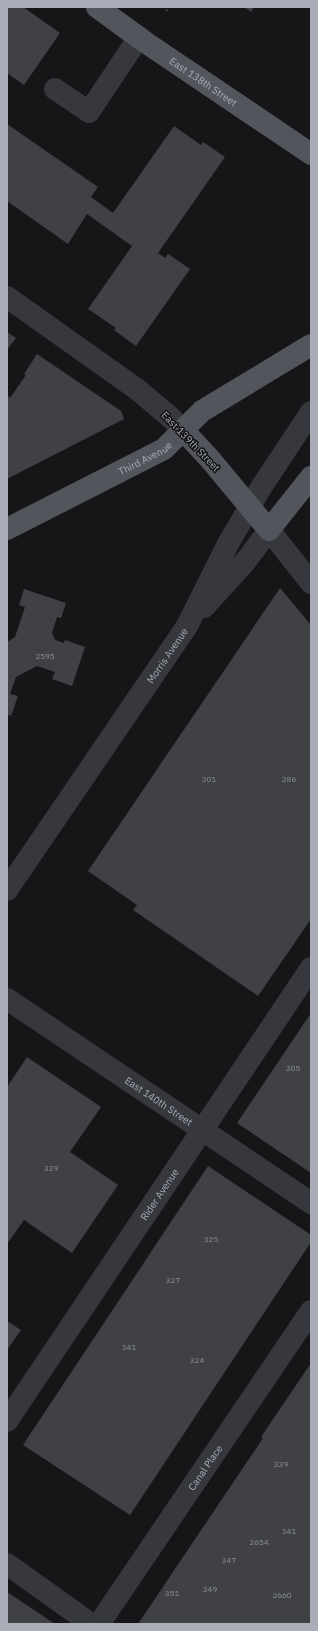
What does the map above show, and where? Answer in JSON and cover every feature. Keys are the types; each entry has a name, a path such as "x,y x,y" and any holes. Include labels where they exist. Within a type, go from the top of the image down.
{"main road":[{"name":"East 138th Street","path":"97,7 311,154"},
{"name":"Third Avenue","path":"7,529 164,449 202,411 311,345"},
{"name":"East 139th Street","path":"183,430 209,458 269,530"},
{"path":"269,530 311,477"}],"street":[{"path":"55,89 89,112 139,37"},
{"name":"East 139th Street","path":"7,297 138,390 183,430"},
{"name":"Morris Avenue","path":"7,890 187,626 229,542 262,486 311,412"},
{"path":"187,626 245,562 269,530"},
{"name":"East 139th Street","path":"269,530 311,582"},
{"name":"Rider Avenue","path":"7,1421 311,968"},
{"name":"East 140th Street","path":"7,999 311,1203"},
{"name":"Canal Place","path":"99,1624 311,1311"},
{"path":"7,1564 91,1624"}],"path":[{"path":"166,11 169,7"}],"building":[{"path":"7,7 23,7 60,33 24,85 7,73"},
{"path":"244,7 254,7 251,12"},
{"path":"7,124 98,187 91,197 113,213 174,126 201,145 203,142 225,157 158,253 165,258 168,254 190,269 136,346 114,330 116,328 88,309 132,246 87,214 68,244 7,201"},
{"path":"7,332 16,338 7,350"},
{"path":"37,354 121,411 124,419 7,479 7,395 10,398 26,375 24,374"},
{"path":"280,588 311,625 311,919 258,996 133,910 137,905 88,871"},
{"path":"24,589 66,603 61,618 57,617 52,633 55,640 64,643 65,640 85,647 72,686 52,679 55,672 37,666 16,677 10,694 18,696 11,716 7,714 7,642 15,637 25,607 19,605"},
{"path":"311,1013 311,1173 237,1123"},
{"path":"27,1057 101,1107 70,1152 118,1185 72,1253 24,1220 7,1244 7,1087"},
{"path":"208,1166 311,1235 311,1242 130,1515 23,1445"},
{"path":"7,1321 21,1330 7,1350"},
{"path":"311,1363 311,1624 138,1624 263,1438 261,1437"},
{"path":"7,1592 55,1624 7,1624"}]}
